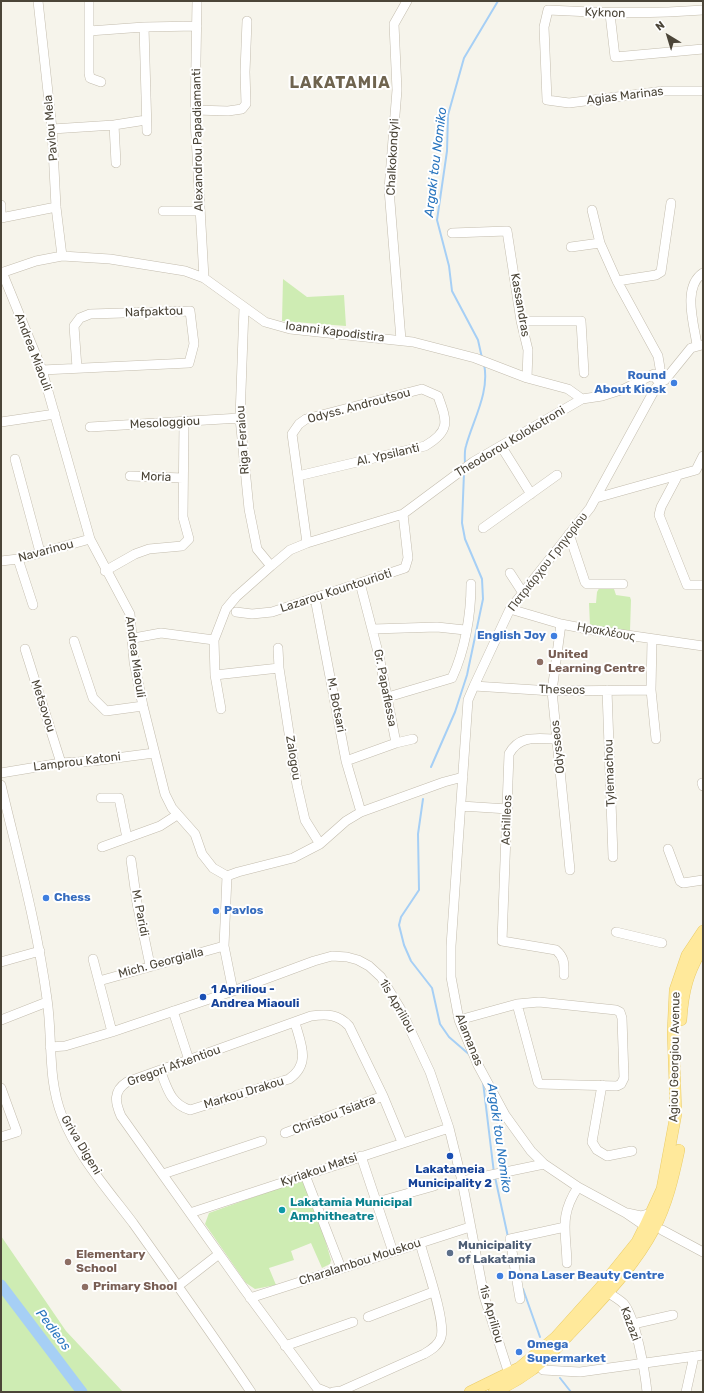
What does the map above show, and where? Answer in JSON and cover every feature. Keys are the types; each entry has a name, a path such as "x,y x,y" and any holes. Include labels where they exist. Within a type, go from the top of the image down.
{"main road":[{"name":"Agiou Georgiou Avenue","path":"654,1228 652,1213 662,1189 676,1114 673,1032 675,990 687,955 703,931"},
{"name":"Agiou Georgiou Avenue","path":"470,1392 509,1374 528,1362 604,1290 643,1248 654,1228 670,1190 679,1149 682,1114 680,1034 683,992 691,969 703,947"},
{"name":"Agiou Georgiou Avenue","path":"494,1392 511,1384 534,1369 561,1343 604,1290"}],"street":[{"name":"Pavlou Mela","path":"38,1 52,129 56,207 62,256"},
{"path":"88,1 90,78 101,82"},
{"name":"Alexandrou Papadiamanti","path":"197,1 195,110 199,211 204,278"},
{"name":"Chalkokondyli","path":"401,340 389,188 397,90 394,24 407,1"},
{"name":"Kyknon","path":"547,100 544,26 548,10 610,14 664,13 703,10"},
{"path":"610,14 615,58 703,49"},
{"path":"195,110 228,111 242,109 246,104 245,72 247,21"},
{"path":"89,30 197,26"},
{"path":"144,27 147,131"},
{"name":"Agias Marinas","path":"547,100 569,103 664,91 703,91"},
{"path":"52,129 114,125 146,120"},
{"path":"114,125 116,163"},
{"path":"617,281 656,275 661,272 671,203"},
{"path":"1,205 1,218 56,207"},
{"path":"592,210 600,243 617,281 658,356 661,373"},
{"path":"163,211 199,211"},
{"name":"Kassandras","path":"452,233 507,231 521,321 528,350 527,378"},
{"path":"571,247 600,243"},
{"name":"Ioanni Kapodistira","path":"1,272 36,261 62,256 110,259 185,271 204,278 227,293 244,308 265,322 290,329 401,340 475,358 527,378 568,389 582,399"},
{"name":"Andrea Miaouli","path":"1,272 42,370 90,540 130,614 134,638 134,662 154,753 165,794 177,815 195,834 202,854 214,868 227,876"},
{"path":"700,345 691,293 697,277 703,273"},
{"name":"Riga Feraiou","path":"244,308 240,418 249,509 257,549 271,566"},
{"name":"Nafpaktou","path":"42,370 189,363 194,344 190,311 90,314 80,318 74,326 77,368"},
{"path":"521,321 581,321 584,373"},
{"name":"Theodorou Kolokotroni","path":"214,640 226,609 236,597 290,550 307,543 403,514 473,462 582,399 602,396 624,389 661,373 691,348 700,345"},
{"name":"Πατριάρχου Γρηγορίου","path":"463,777 468,700 510,609 590,508 661,373"},
{"name":"Al. Ypsilanti","path":"298,476 425,446 438,438 445,429 445,415 438,396 422,389"},
{"name":"Odyss. Androutsou","path":"307,543 292,434 299,424 306,419 422,389"},
{"path":"1,412 2,421 55,414"},
{"name":"Mesologgiou","path":"90,427 240,418"},
{"path":"105,570 149,549 182,546 189,539 183,518 184,422"},
{"path":"501,446 531,494"},
{"path":"596,498 696,470 703,456"},
{"path":"14,459 40,552"},
{"path":"483,528 557,475"},
{"path":"678,475 661,507 659,515 687,585 703,585"},
{"name":"Moria","path":"130,476 183,478"},
{"name":"Lazarou Kountourioti","path":"236,612 252,614 272,612 405,568 408,558 403,514"},
{"path":"569,534 584,582 587,584 622,584"},
{"name":"Navarinou","path":"1,561 18,559 90,540"},
{"path":"18,559 33,605"},
{"path":"510,573 523,593"},
{"name":"Gr. Papaflessa","path":"346,761 396,743 388,697 373,629 360,583"},
{"path":"388,697 452,678 459,662 471,601 471,584"},
{"name":"M. Botsari","path":"315,598 346,761 361,812"},
{"name":"Ηρακλέους","path":"510,609 562,624 652,640 703,646"},
{"name":"Odysseos","path":"562,624 552,691 570,870"},
{"path":"373,629 437,627 465,630"},
{"path":"134,638 161,633 214,640 215,675 221,709"},
{"path":"652,640 651,690 656,740"},
{"path":"74,641 93,698 106,710 143,706"},
{"name":"Zalogou","path":"278,648 279,668 297,785 305,820 320,844"},
{"name":"Metsovou","path":"25,650 61,763"},
{"path":"215,675 279,668"},
{"name":"Theseos","path":"474,686 552,691 651,690"},
{"name":"Tylemachou","path":"607,690 613,856"},
{"path":"396,743 413,739"},
{"name":"Achilleos","path":"557,739 524,739 514,745 509,754 502,941 556,950 562,956 564,963 564,975"},
{"name":"Lamprou Katoni","path":"1,773 61,763 93,761 154,753"},
{"path":"233,991 224,946 227,876 293,858 320,844 346,821 361,812 444,782 463,777"},
{"name":"Alamanas","path":"463,777 454,887 451,977 459,1020 478,1065 505,1115 531,1151 544,1164 578,1187 654,1228 703,1252"},
{"name":"Griva Digeni","path":"1,785 29,895 40,951 48,1002 51,1072 58,1102 68,1128 103,1183 178,1286 251,1392"},
{"path":"101,798 119,798 127,838"},
{"path":"461,806 508,809"},
{"path":"102,847 160,826 177,815"},
{"path":"668,850 680,881 703,880"},
{"name":"M. Paridi","path":"131,860 137,903 150,965"},
{"path":"616,932 662,943"},
{"name":"Mich. Georgialla","path":"99,981 150,965 224,946"},
{"path":"1,962 40,951"},
{"name":"1is Apriliou","path":"50,1047 65,1046 112,1032 332,956 347,957 358,960 369,966 381,977 413,1035 430,1072 449,1128 462,1181 484,1296 509,1374"},
{"path":"93,959 112,1032"},
{"path":"1,1020 48,1002"},
{"path":"459,1020 517,1004 539,1002 616,1010 620,1012 622,1018 624,1078 621,1084 617,1086 544,1085 538,1082 517,1004"},
{"path":"173,1011 189,1060"},
{"name":"Gregori Afxentiou","path":"327,1392 317,1388 250,1298 121,1116 116,1103 117,1092 126,1082 295,1023 311,1016 326,1014 343,1019 349,1026 383,1096 402,1142"},
{"name":"Markou Drakou","path":"160,1070 174,1102 190,1110 289,1079 297,1074 302,1064 303,1053 295,1023"},
{"path":"602,1085 592,1142 597,1150 607,1156 632,1151"},
{"path":"1,1088 17,1132 1,1138"},
{"name":"Christou Tsiatra","path":"285,1133 383,1096"},
{"name":"Kyriakou Matsi","path":"190,1213 402,1142 449,1128"},
{"path":"163,1174 262,1141"},
{"path":"362,1156 393,1252"},
{"path":"462,1181 544,1164"},
{"path":"305,1175 341,1268"},
{"path":"377,1202 434,1186"},
{"path":"567,1263 565,1227 566,1209 578,1187"},
{"name":"Alamanas","path":"626,1213 641,1216 652,1213"},
{"path":"520,1299 510,1239 565,1227"},
{"name":"Charalambou Mouskou","path":"250,1298 470,1228"},
{"path":"333,1392 341,1391 424,1354 438,1343 441,1338 443,1329 420,1243"},
{"path":"178,1286 219,1254"},
{"name":"Kazazi","path":"604,1290 625,1305 633,1324 643,1362 647,1392"},
{"path":"368,1317 433,1292"},
{"path":"633,1324 673,1315"},
{"path":"286,1346 353,1322"},
{"path":"543,1370 580,1372 643,1362 699,1356 686,1392"}],"green space":[{"path":"283,279 307,297 344,295 346,326 282,321"},
{"path":"601,585 613,586 616,595 630,597 630,631 590,626 589,603 596,603 597,592"},
{"path":"304,1179 317,1212 331,1260 330,1264 322,1268 311,1243 291,1251 294,1260 269,1268 276,1285 255,1289 246,1283 205,1224 209,1213"},
{"path":"1,1236 66,1331 123,1392 1,1392"}],"waterway":[{"name":"Argaki tou Nomiko","path":"482,358 478,340 452,291 449,266 437,220 447,151 448,115 464,58 498,1"},
{"name":"Argaki tou Nomiko","path":"465,465 465,448 480,406 485,385 484,364"},
{"name":"Argaki tou Nomiko","path":"431,767 455,712 467,675 483,599 482,579 465,539 462,523 464,473"},
{"name":"Argaki tou Nomiko","path":"423,799 418,834 419,890 401,917 399,925 404,945 411,961 432,988 440,1024 449,1037 471,1056"},
{"name":"Argaki tou Nomiko","path":"483,1082 494,1173"},
{"name":"Argaki tou Nomiko","path":"495,1177 508,1237"},
{"name":"Pedieos","path":"1,1285 82,1392"},
{"name":"Argaki tou Nomiko","path":"523,1289 540,1337"},
{"name":"Argaki tou Nomiko","path":"560,1378 571,1392"}],"place":[{"name":"Round About Kiosk","path":"674,383"},
{"name":"English Joy","path":"554,636"},
{"name":"United Learning Centre","path":"540,662"},
{"name":"Chess","path":"46,898"},
{"name":"Pavlos","path":"216,911"},
{"name":"1 Apriliou - Andrea Miaouli","path":"203,997"},
{"name":"Lakatameia Municipality 2","path":"450,1156"},
{"name":"Lakatamia Municipal Amphitheatre","path":"282,1210"},
{"name":"Municipality of Lakatamia","path":"450,1253"},
{"name":"Elementary School","path":"68,1262"},
{"name":"Dona Laser Beauty Centre","path":"500,1276"},
{"name":"Primary Shool","path":"85,1287"},
{"name":"Omega Supermarket","path":"519,1352"}],"district":[{"name":"LAKATAMIA","path":"340,83"}]}
